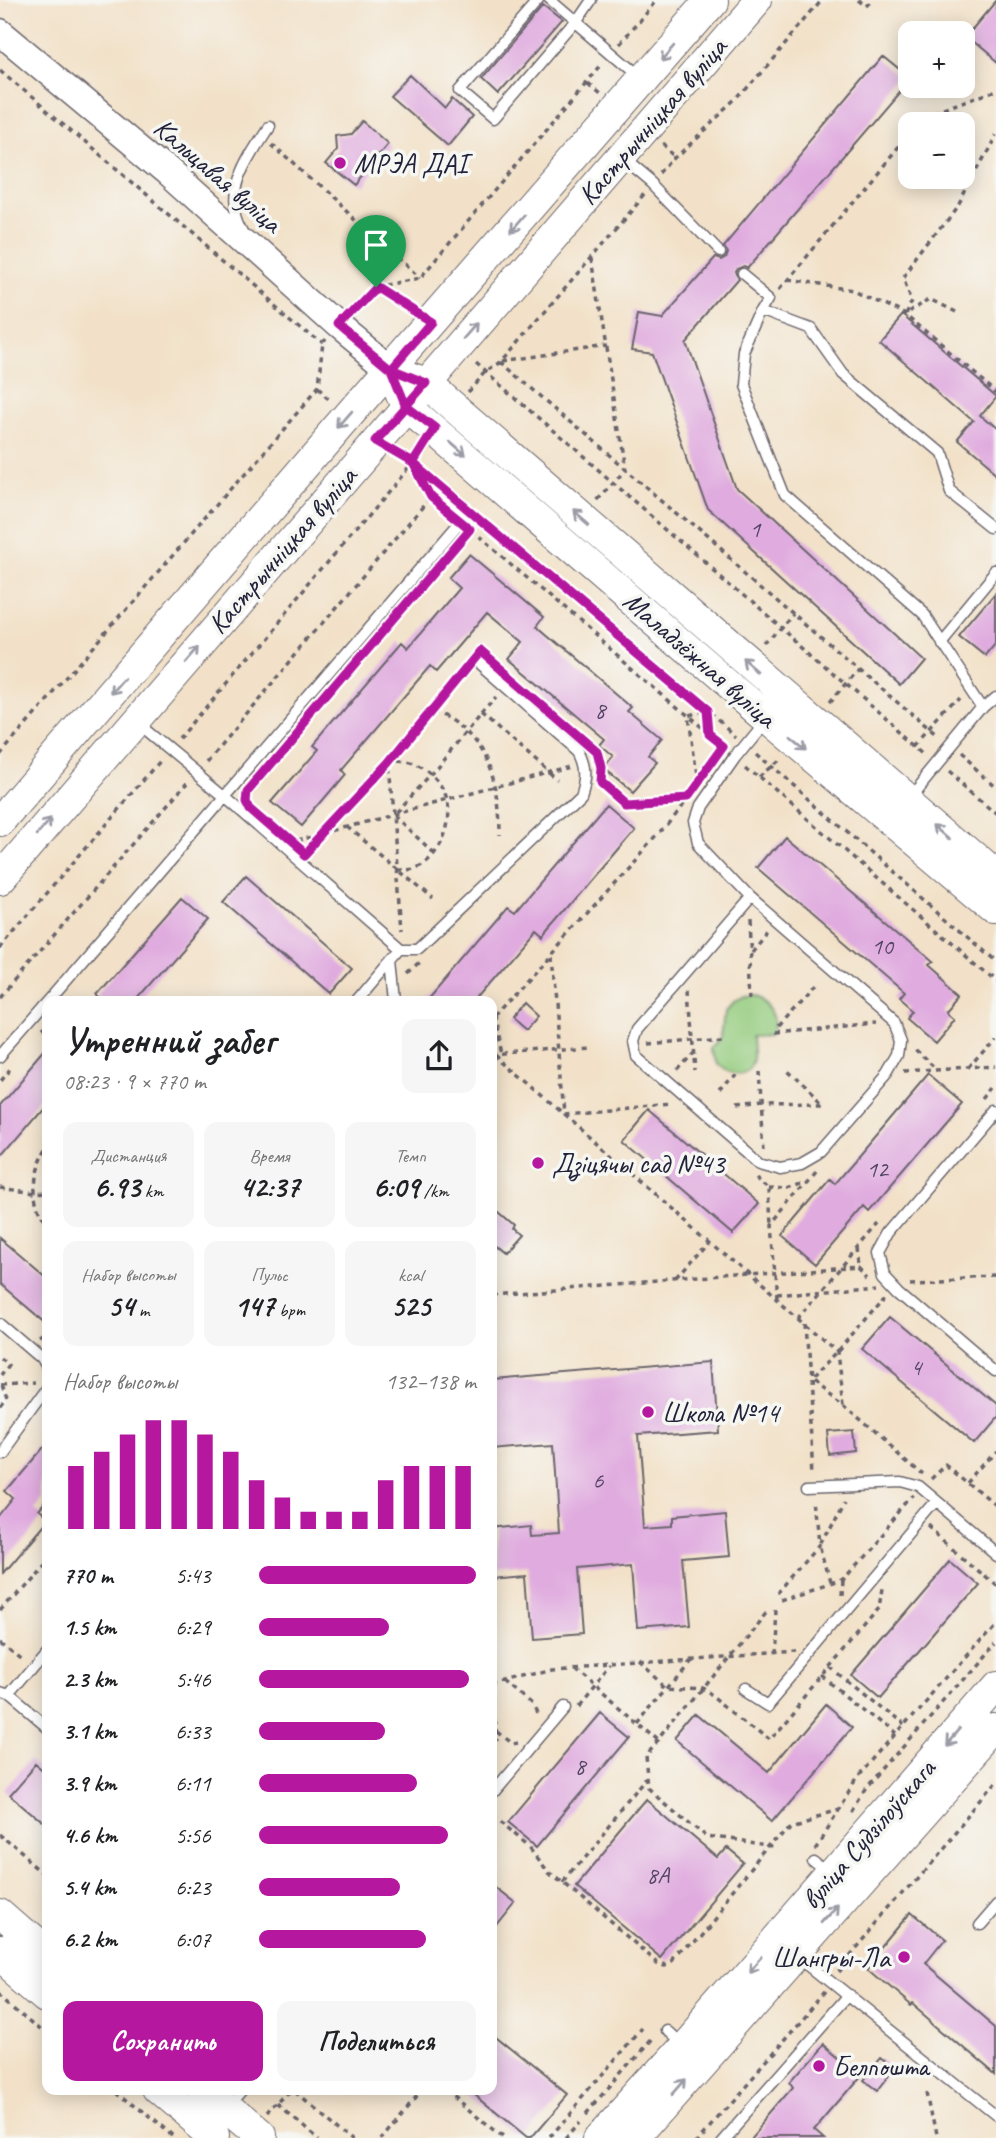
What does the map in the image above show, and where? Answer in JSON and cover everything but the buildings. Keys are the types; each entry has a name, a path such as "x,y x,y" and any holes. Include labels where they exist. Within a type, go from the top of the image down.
{"main road":[{"name":"Кастрычніцкая вуліца","path":"0,821 710,0"},
{"name":"Кастрычніцкая вуліца","path":"0,879 757,0"},
{"name":"Маладзёжная вуліца","path":"391,369 426,383 996,876"},
{"path":"391,369 406,406"},
{"name":"Маладзёжная вуліца","path":"406,406 435,428 766,716 996,910"},
{"name":"вуліца Судзілоўскага","path":"600,2138 674,2039 825,1866 996,1686"},
{"name":"вуліца Судзілоўскага","path":"635,2138 996,1729"},
{"path":"0,1915 42,1952"},
{"path":"0,1952 42,1989"},
{"path":"164,2095 214,2138"},
{"path":"222,2096 256,2136"}],"street":[{"name":"Кальцавая вуліца","path":"0,32 171,168 255,248 330,335 391,369"}],"lane":[{"path":"539,0 460,91 492,119 576,22 591,0"},
{"path":"549,0 641,80"},
{"path":"255,248 238,220 234,192 243,165 265,130"},
{"path":"620,158 653,185 718,252"},
{"path":"742,274 771,298 744,354 741,384 785,495 922,615 983,707"},
{"path":"763,311 811,329 843,374 937,453 949,491 996,529"},
{"path":"52,996 461,521"},
{"path":"939,642 996,573"},
{"path":"136,721 401,949 417,949 581,793 586,780 586,765 579,751 474,659"},
{"path":"907,799 983,707 996,696"},
{"path":"750,898 637,1029 633,1041 636,1055 758,1161 780,1167 802,1163 821,1152 888,1075 899,1056 901,1040 894,1023 750,898 698,843 693,823 698,808 766,716"},
{"path":"361,996 401,949"},
{"path":"392,960 396,996"},
{"path":"0,1056 42,1008"},
{"path":"993,1118 891,1233 880,1253 885,1273 899,1288 996,1371"},
{"path":"0,1323 42,1358"},
{"path":"0,1452 42,1385"},
{"path":"812,1485 900,1482 919,1487 996,1553"},
{"path":"746,1689 768,1703 937,1503"},
{"path":"42,1655 4,1695 42,1724"},
{"path":"497,1785 563,1707"},
{"path":"977,1923 996,1901"},
{"path":"796,1955 996,2116"},
{"path":"721,2138 847,1995"}],"path":[{"path":"0,755 317,389 330,335 376,287 420,278 657,0"},
{"path":"859,0 867,6 873,0"},
{"path":"0,70 330,335"},
{"path":"935,112 996,89"},
{"path":"265,130 420,278"},
{"path":"905,315 912,301 903,278 958,206 996,134"},
{"path":"771,298 898,147"},
{"path":"592,256 625,469 595,504"},
{"path":"787,280 853,290 905,315 996,392"},
{"path":"376,287 431,322"},
{"path":"905,315 931,299 957,312"},
{"path":"606,346 501,362 996,787"},
{"path":"485,373 996,813"},
{"path":"0,948 413,463 435,428"},
{"path":"375,441 413,463 746,743 996,962"},
{"path":"413,463 431,497 996,981"},
{"path":"0,997 197,772 431,497"},
{"path":"309,858 304,854 389,763 474,659"},
{"path":"393,815 505,686"},
{"path":"919,747 958,701 973,694"},
{"path":"433,710 467,731 486,760 496,787 500,835"},
{"path":"708,712 710,735"},
{"path":"481,714 557,780"},
{"path":"688,716 697,784"},
{"path":"717,755 724,746"},
{"path":"389,763 399,760 411,762 430,775 447,801 447,825 443,841 435,853 425,863 413,869 398,870"},
{"path":"389,763 402,936"},
{"path":"298,848 291,842 575,765"},
{"path":"497,1013 660,833 704,774"},
{"path":"600,775 600,782 624,803 686,799"},
{"path":"393,815 435,853"},
{"path":"347,827 433,900"},
{"path":"742,920 748,915 752,995"},
{"path":"749,952 770,926 764,921"},
{"path":"551,954 564,1114"},
{"path":"402,980 421,962"},
{"path":"679,995 688,984 695,1072"},
{"path":"776,1028 814,986"},
{"path":"773,1034 882,1023 875,1017"},
{"path":"644,1037 644,1044 723,1036"},
{"path":"968,1069 996,1037"},
{"path":"910,1046 937,1071"},
{"path":"497,1055 589,1048"},
{"path":"674,1074 694,1052"},
{"path":"497,1056 837,1352 844,1405"},
{"path":"900,1073 996,1067"},
{"path":"737,1108 823,1104 785,1068"},
{"path":"758,1147 765,1153 759,1071"},
{"path":"720,1094 736,1074"},
{"path":"564,1114 672,1104"},
{"path":"42,1160 36,1172 35,1192 42,1217"},
{"path":"750,1170 769,1187 789,1188 809,1181"},
{"path":"771,1226 817,1171"},
{"path":"769,1187 777,1297"},
{"path":"0,1188 42,1191"},
{"path":"675,1281 710,1241"},
{"path":"808,1381 889,1292 861,1266 859,1247"},
{"path":"497,1295 861,1266"},
{"path":"908,1280 996,1277"},
{"path":"777,1297 880,1285"},
{"path":"804,1323 812,1485"},
{"path":"0,1357 8,1364 0,1375"},
{"path":"808,1381 844,1405 926,1476"},
{"path":"0,1408 6,1400 0,1385 42,1385"},
{"path":"968,1483 996,1451"},
{"path":"782,1600 841,1580 916,1496 905,1493"},
{"path":"826,1496 816,1497 820,1546 830,1583"},
{"path":"778,1594 820,1546 845,1496 835,1496"},
{"path":"0,1610 42,1561"},
{"path":"840,1598 841,1580"},
{"path":"768,1609 646,1757 649,1788 707,1838 776,1848"},
{"path":"772,1654 775,1610"},
{"path":"816,1845 858,1778 996,1622"},
{"path":"497,1683 552,1669 571,1667 794,1652 802,1643"},
{"path":"636,1724 691,1659"},
{"path":"640,1662 668,1686"},
{"path":"571,1667 659,1743"},
{"path":"830,1667 903,1727"},
{"path":"822,1676 895,1736"},
{"path":"505,1682 532,1705 537,1714 536,1723"},
{"path":"497,1732 511,1743 521,1741"},
{"path":"562,1882 649,1779"},
{"path":"696,2138 832,1983 836,1970 996,1784"},
{"path":"497,1819 530,1846 549,1871 658,1964 667,1967 674,1964 791,1822 838,1809"},
{"path":"0,1835 42,1871"},
{"path":"0,1990 42,2027"},
{"path":"549,2138 643,2029"},
{"path":"566,2138 653,2038"},
{"path":"927,2094 936,2138"},
{"path":"122,2095 173,2138"},
{"path":"256,2136 288,2095"},
{"path":"299,2095 352,2138"},
{"path":"382,2138 418,2095"},
{"path":"451,2095 503,2138"},
{"path":"278,2105 317,2138"}],"green space":[{"path":"752,995 764,1001 772,1010 775,1027 773,1034 752,1035 751,1065 743,1073 731,1073 716,1064 714,1048 723,1036 726,1009 742,996"}],"place":[{"name":"МРЭА ДАІ","path":"340,163"},
{"name":"Дзіцячы сад №43","path":"538,1163"},
{"name":"Школа №14","path":"648,1412"},
{"name":"Шангры-Ла","path":"904,1957"},
{"name":"Белпошта","path":"819,2066"}],"route":[{"path":"376,287 339,326 391,369 406,406 435,428 413,463 431,497 470,529 248,790 247,800 251,808 304,854 389,763 480,651 597,752 601,768 600,782 624,803 686,799 724,746 710,735 708,712 413,463 375,441 406,406 426,383 391,369 431,322 376,287"}]}
